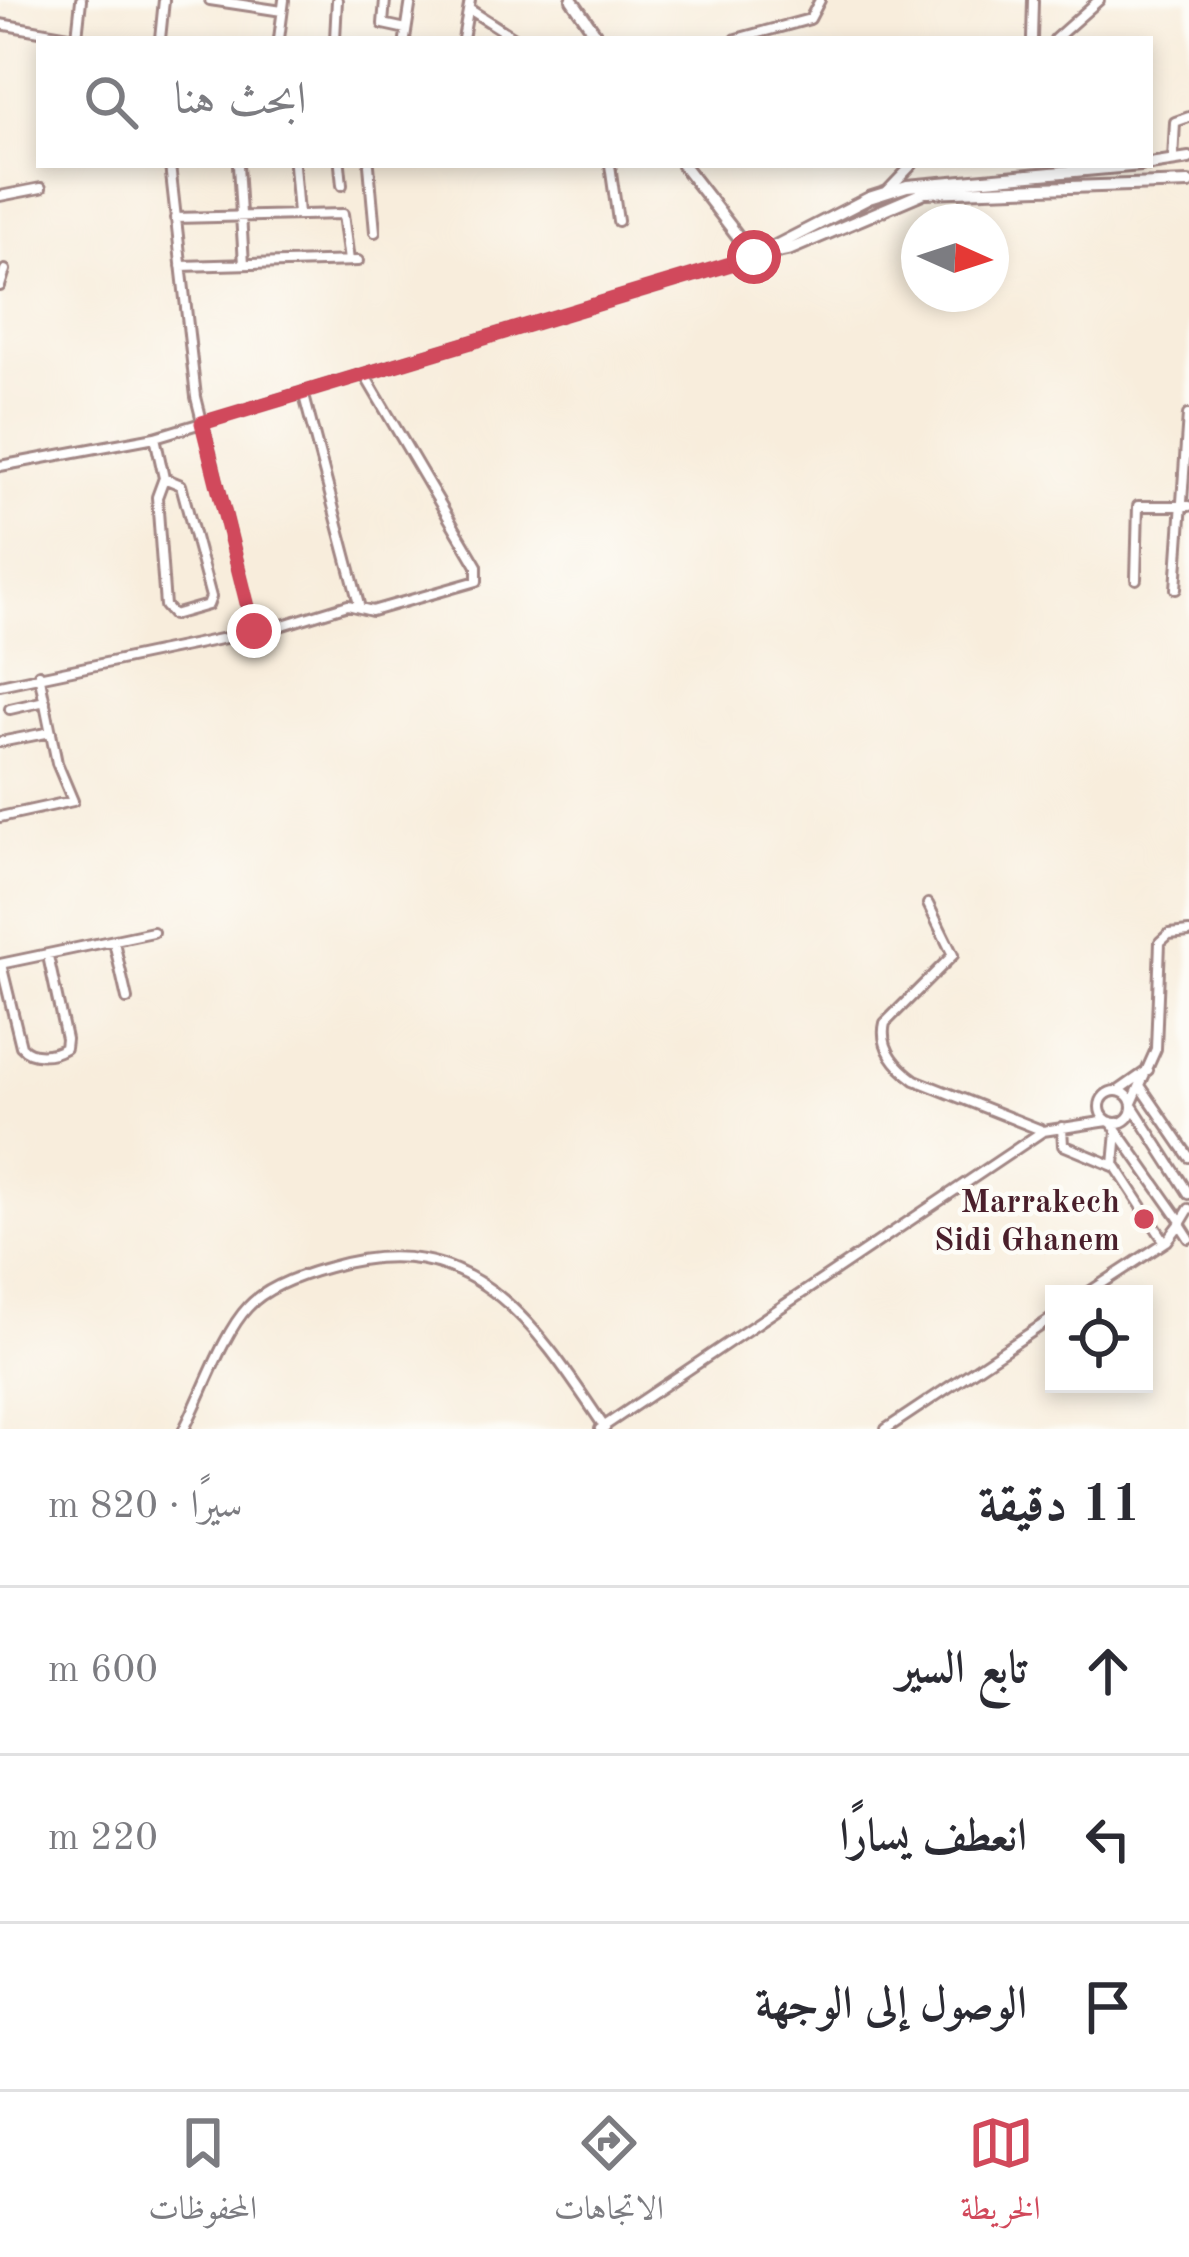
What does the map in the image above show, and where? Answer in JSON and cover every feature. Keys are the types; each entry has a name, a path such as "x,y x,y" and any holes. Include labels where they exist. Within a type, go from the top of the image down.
{"main road":[{"path":"575,0 597,36"},
{"path":"1153,164 1189,158"},
{"path":"685,168 754,257"},
{"path":"754,257 888,190 947,178 1099,168"},
{"path":"1146,168 1149,183"},
{"path":"754,257 790,249 925,193 1189,183"}],"street":[{"path":"81,0 82,36"},
{"path":"160,36 164,0"},
{"path":"210,0 283,5 279,36"},
{"path":"335,36 337,0"},
{"path":"385,0 383,24 406,34 411,0"},
{"path":"747,36 810,19 820,0"},
{"path":"1032,36 1033,0"},
{"path":"1058,36 1099,0"},
{"path":"464,36 470,4 512,36"},
{"path":"0,24 70,36"},
{"path":"1173,161 1175,122 1189,117"},
{"path":"170,168 202,423 254,631"},
{"path":"238,168 244,264"},
{"path":"294,168 298,214"},
{"path":"340,168 342,184"},
{"path":"369,168 375,232"},
{"path":"610,168 617,221"},
{"path":"888,190 909,168"},
{"path":"0,196 41,188"},
{"path":"176,218 345,215 354,261 181,266"},
{"path":"0,466 155,437 754,257"},
{"path":"0,286 5,270"},
{"path":"0,685 254,631 348,605 372,610 477,581 480,572 364,374"},
{"path":"304,392 360,608"},
{"path":"1176,589 1188,416"},
{"path":"155,437 164,478 157,497 165,606 173,615 208,604 210,591 182,485 164,478"},
{"path":"1136,578 1138,506 1185,506"},
{"path":"0,817 73,801 39,674"},
{"path":"10,709 45,701"},
{"path":"0,742 51,732"},
{"path":"928,904 953,955 885,1023 884,1042 899,1068 915,1081 1042,1131"},
{"path":"48,956 65,1048 57,1052 23,1050 1,964 154,932"},
{"path":"184,1429 248,1305 311,1273 385,1258 443,1265 505,1297 542,1334 603,1428 1042,1131 1126,1120 1156,1048 1160,942 1169,934 1189,932"},
{"path":"113,941 127,999"},
{"path":"1073,1125 1100,1108 1107,1094 1149,1070"},
{"path":"1141,1087 1189,1157"},
{"path":"1118,1091 1189,1194"},
{"path":"1100,1108 1188,1238 1166,1241"},
{"path":"1112,1124 1114,1166"},
{"path":"1061,1127 1063,1144 1114,1166 1166,1241"},
{"path":"1100,1285 1166,1241 1189,1209"},
{"path":"886,1429 1045,1323"}],"place":[{"name":"Marrakech Sidi Ghanem","path":"1144,1219"}],"route":[{"path":"254,631 202,423 754,257"}]}
